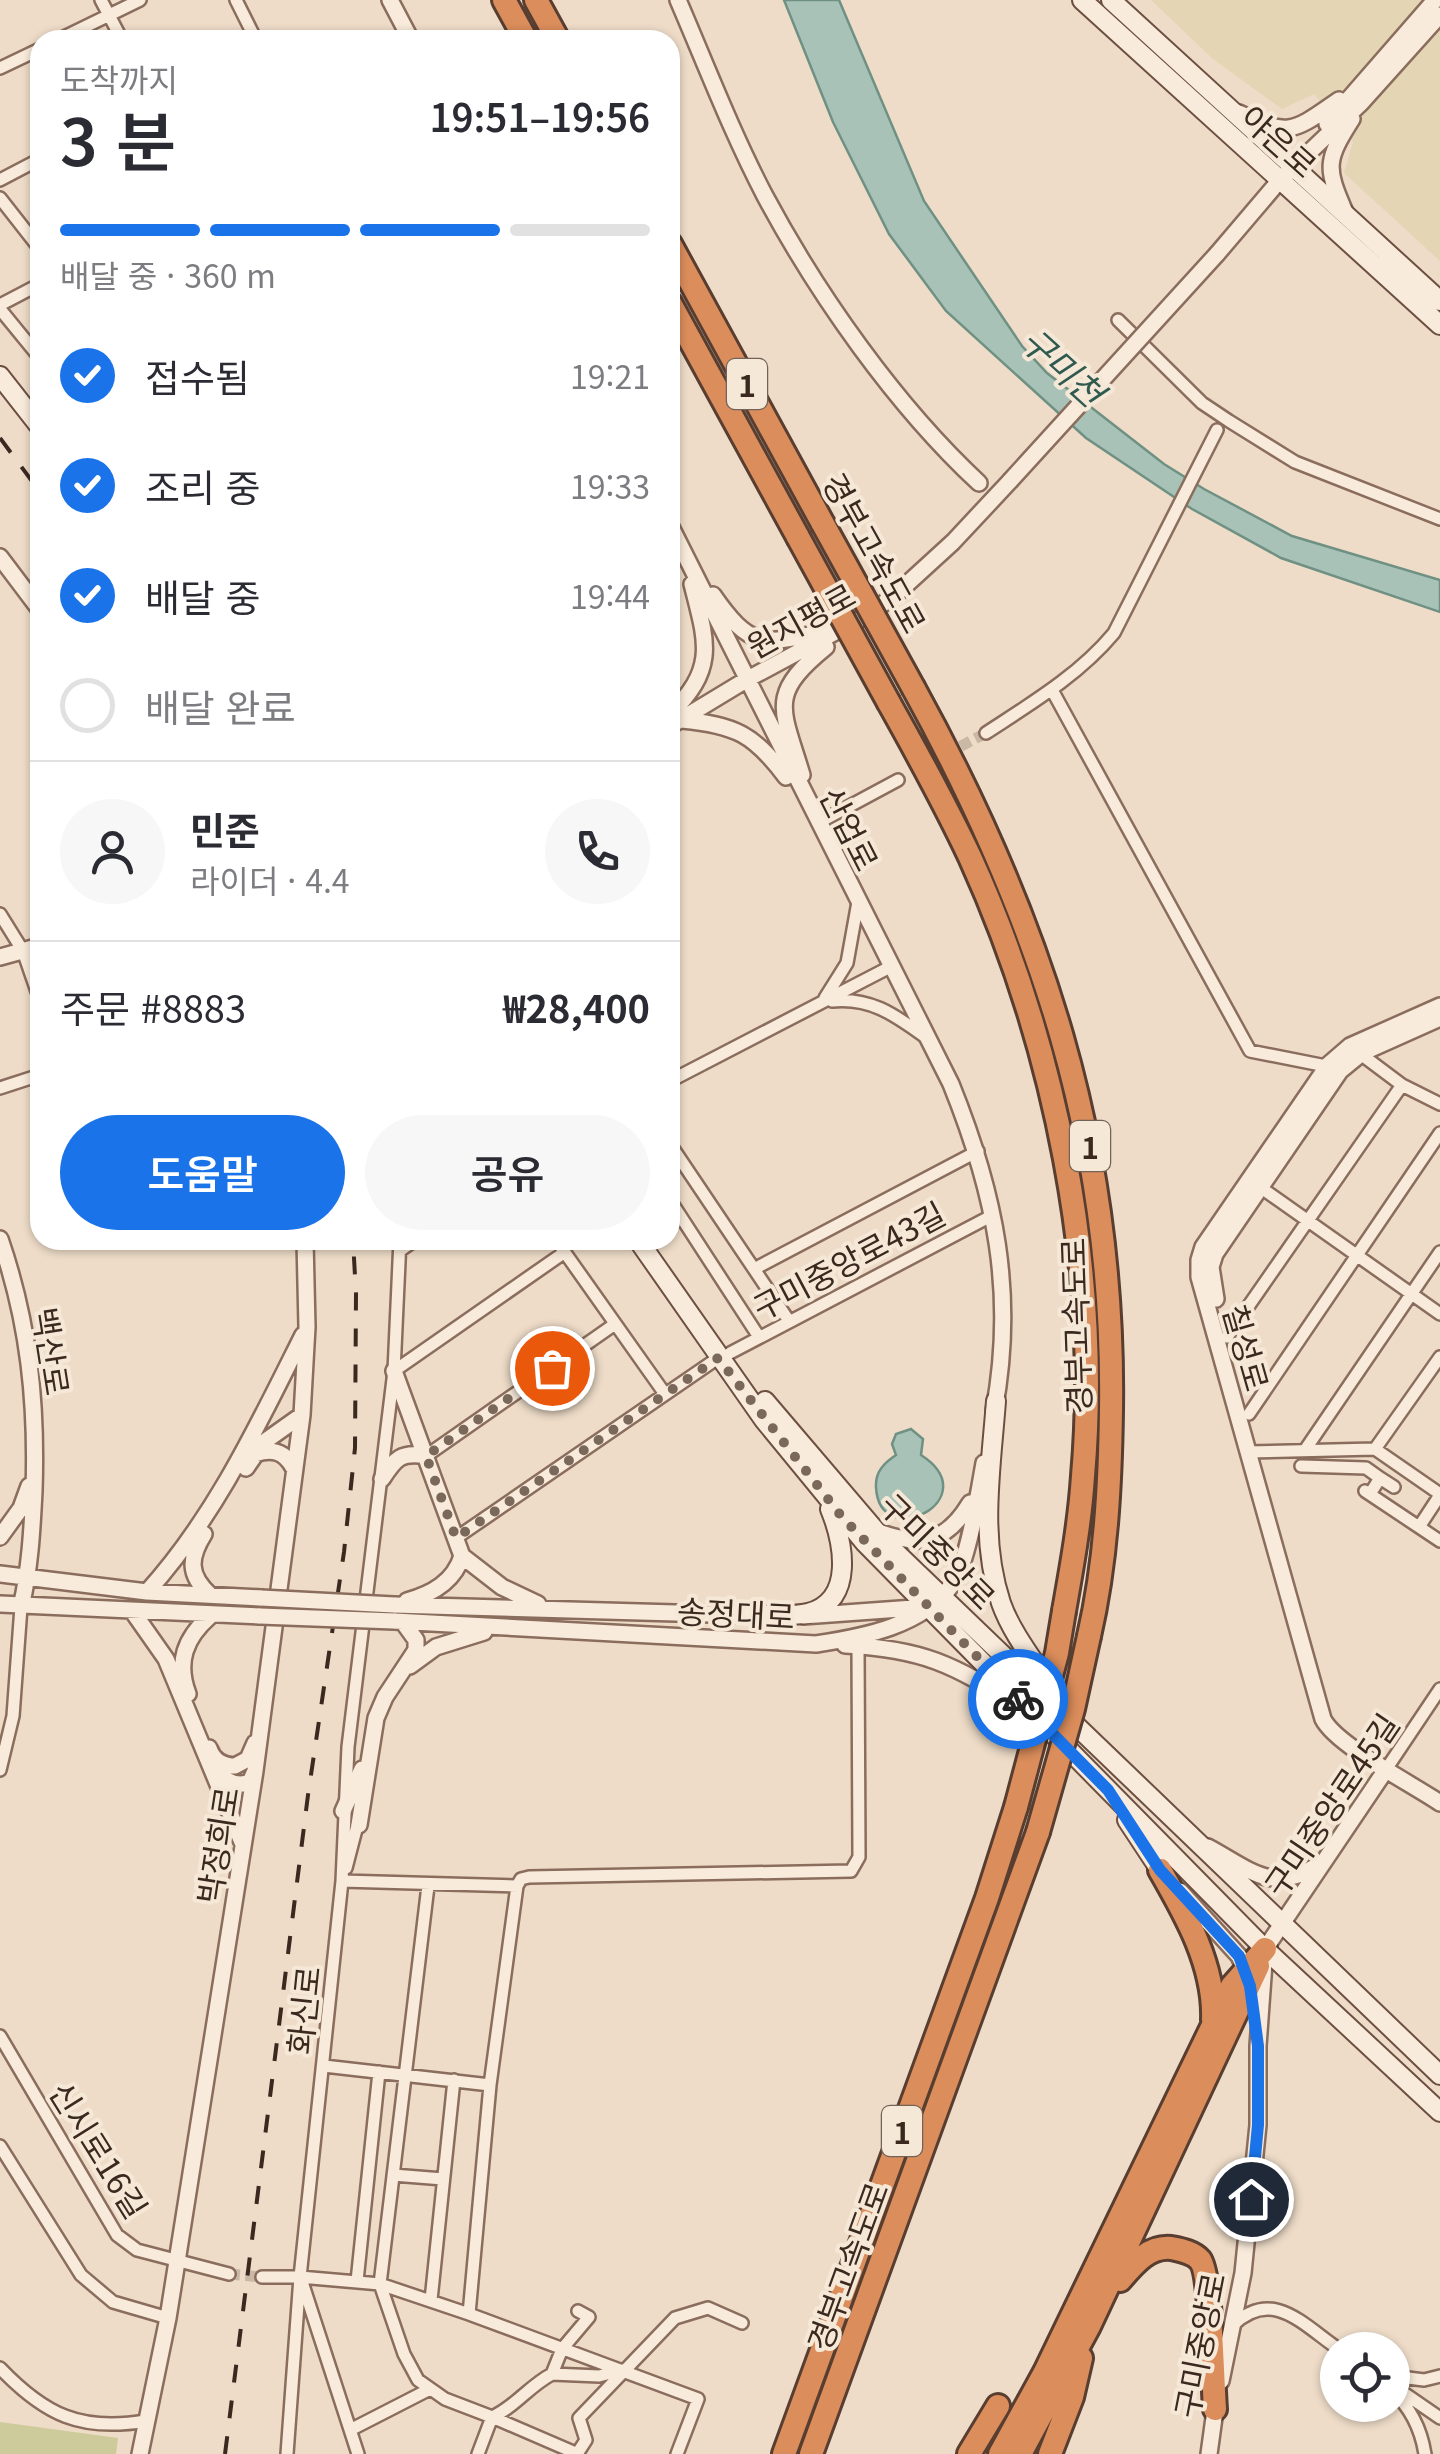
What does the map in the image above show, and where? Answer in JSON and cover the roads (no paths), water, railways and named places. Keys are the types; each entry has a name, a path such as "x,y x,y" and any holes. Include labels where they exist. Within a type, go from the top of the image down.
{"highway":[{"path":"504,0 520,30"},
{"path":"536,0 552,30"},
{"name":"경부고속도로","path":"680,262 914,689 966,789 1026,927 1054,1004 1090,1142 1102,1222 1112,1360 1110,1483 1098,1600 1073,1710 1038,1832 812,2454"},
{"name":"경부고속도로","path":"680,321 939,794 999,927 1026,1004 1066,1155 1076,1222 1087,1394 1084,1476 1057,1653 1016,1808 987,1898 784,2454"},
{"path":"1160,1870 1193,1932 1212,1988 1213,2025"},
{"path":"1020,2454 1089,2326 1265,1949"},
{"path":"1000,2454 1045,2372 1232,1986 1248,1979"},
{"path":"1101,2301 1139,2258 1160,2247 1184,2250 1200,2260 1210,2298 1215,2408"},
{"path":"1050,2454 1072,2397 1089,2326"},
{"path":"969,2454 998,2406"}],"main road":[{"name":"야은로","path":"1082,0 1286,173 1440,324"},
{"name":"야은로","path":"1110,0 1230,108 1286,173 1346,215 1440,301"},
{"path":"0,376 30,414"},
{"path":"0,388 30,426"},
{"name":"구미중앙로","path":"645,1250 820,1491 934,1602 1078,1728 1440,2075"},
{"name":"구미중앙로","path":"657,1250 724,1356 1035,1715 1265,1949 1440,2112"},
{"path":"996,1402 987,1531 995,1580 1002,1606 1021,1640 1078,1728"},
{"path":"768,1615 809,1613 822,1606 840,1584 840,1535 820,1491"},
{"path":"1108,1790 1160,1870"}],"street":[{"path":"101,0 117,30"},
{"path":"78,30 140,0"},
{"path":"236,0 251,30"},
{"path":"390,0 406,30"},
{"path":"678,0 732,125 794,248 929,434 979,483"},
{"path":"1346,215 1330,178 1334,148 1358,96 1435,0"},
{"path":"1286,173 1440,16"},
{"path":"0,68 30,53"},
{"path":"1230,108 1262,124 1288,130 1358,96"},
{"path":"0,180 30,164"},
{"name":"원지평로","path":"680,717 852,625 909,583 1010,481 1218,254 1286,173"},
{"path":"0,198 30,236"},
{"path":"30,290 0,307 30,345"},
{"path":"1118,320 1202,402 1229,421 1296,462 1440,520"},
{"path":"986,732 1052,690 1096,655 1114,633 1214,434"},
{"name":"산업로","path":"680,544 951,1084 978,1151 993,1215 1003,1294 996,1402 959,1571 954,1583 934,1602"},
{"path":"684,551 730,618 754,638 779,642 852,625"},
{"path":"680,710 694,688 706,655 706,640 684,551"},
{"path":"0,557 30,597"},
{"path":"815,818 785,719 784,700 794,674 852,625"},
{"path":"1052,690 1250,1051 1334,1068"},
{"path":"680,721 724,726 757,741 815,818"},
{"path":"815,818 898,780"},
{"path":"823,1002 847,963 858,902"},
{"path":"0,914 23,951 30,971"},
{"path":"0,957 30,949"},
{"path":"680,1076 890,966"},
{"path":"823,1002 854,998 869,1002 888,1010 927,1038"},
{"name":"칠성로","path":"1440,1006 1356,1050 1334,1068 1203,1247 1198,1260 1199,1276 1253,1452 1323,1719 1330,1732 1440,1804"},
{"name":"칠성로","path":"1356,1050 1440,1018"},
{"path":"1356,1050 1402,1085 1440,1104"},
{"name":"칠성로","path":"1253,1452 1249,1414 1211,1283 1211,1267 1215,1254 1334,1068"},
{"path":"0,1088 30,1078"},
{"name":"칠성로","path":"1227,1338 1402,1085"},
{"name":"칠성로","path":"1249,1414 1440,1133"},
{"path":"754,1269 978,1151"},
{"path":"680,1159 789,1321"},
{"path":"1260,1187 1440,1314"},
{"path":"680,1215 760,1337"},
{"name":"구미중앙로43길","path":"456,1538 724,1356 993,1215"},
{"name":"백산로","path":"0,1239 33,1376 34,1473 13,1716 0,1770"},
{"name":"박정희로","path":"140,2454 178,2260 255,1771 302,1416 304,1250"},
{"name":"화신로","path":"287,2454 300,2276 342,1881 348,1747 394,1371 400,1250"},
{"path":"558,1608 517,1596 462,1556 394,1371 564,1252 665,1394"},
{"path":"1305,1450 1440,1252"},
{"path":"382,1479 396,1458 406,1454 426,1456 615,1324"},
{"path":"210,1595 191,1572 198,1543 251,1451 306,1328"},
{"path":"1375,1449 1440,1357"},
{"path":"147,1592 175,1561 270,1428 302,1416"},
{"path":"1253,1452 1375,1449 1440,1494 1420,1528"},
{"path":"251,1451 278,1452 293,1467"},
{"path":"1302,1466 1366,1468 1394,1487"},
{"path":"0,1537 20,1508 34,1473"},
{"path":"1380,1478 1367,1492 1420,1528 1438,1535"},
{"path":"875,1531 914,1542 940,1536 958,1523 979,1487"},
{"path":"397,1616 417,1598 448,1581 457,1572 462,1556"},
{"path":"0,1574 147,1592 261,1598 397,1616 416,1640 416,1650 380,1707 359,1826 342,1881 517,1886"},
{"name":"송정대로","path":"0,1604 210,1616 397,1616 558,1608 839,1616 934,1602"},
{"name":"송정대로","path":"397,1616 511,1628 816,1644 886,1629 934,1602"},
{"path":"133,1612 166,1659 244,1845"},
{"path":"210,1616 196,1628 182,1655 184,1683 211,1762 223,1778 238,1784 250,1782 255,1771"},
{"path":"403,1671 436,1647 472,1634 511,1628"},
{"path":"816,1644 890,1648 940,1660 1035,1715"},
{"path":"470,2314 490,2085 517,1886 529,1877 851,1871 859,1857 858,1646"},
{"name":"구미중앙로45길","path":"1265,1949 1440,1690"},
{"path":"211,1762 228,1766 242,1763 254,1749 259,1724"},
{"name":"화신로","path":"348,1747 359,1826"},
{"path":"343,1811 370,1752"},
{"path":"1197,1842 1275,1880 1297,1877 1329,1856"},
{"path":"1160,1870 1239,1956 1248,1979 1258,2046"},
{"path":"428,1886 380,2284 404,2354 418,2380 458,2405 577,2454 586,2440 579,2418 675,2318 708,2308 742,2323"},
{"name":"구미중앙로","path":"1209,2454 1243,2272 1258,2125 1258,2046 1265,1949"},
{"name":"신시로16길","path":"0,2036 117,2235 137,2250 229,2274"},
{"path":"324,2066 490,2085"},
{"path":"357,2281 379,2072"},
{"path":"431,2300 454,2080"},
{"path":"0,2146 81,2275 114,2302 168,2318"},
{"path":"393,2176 443,2180"},
{"path":"262,2277 300,2276 380,2284 698,2399 677,2454"},
{"path":"300,2276 358,2454"},
{"path":"1232,2326 1245,2314 1268,2306 1320,2337"},
{"path":"552,2374 562,2349 589,2316 578,2311"},
{"path":"0,2368 30,2397 61,2416 105,2427 146,2421"},
{"path":"478,2454 492,2417 508,2409 535,2383 552,2374 599,2376 622,2370"},
{"path":"1410,2378 1440,2376"},
{"path":"352,2429 430,2389"},
{"path":"1410,2399 1440,2418"},
{"path":"1410,2412 1422,2435 1425,2454"}],"tunnel":[{"path":"946,754 986,733"},
{"path":"229,2274 262,2277"}],"railway":[{"path":"0,438 30,478"},
{"path":"225,2454 308,1795 344,1552 355,1448 354,1250"}],"water label":[{"name":"구미천","path":"1064,365"}]}
